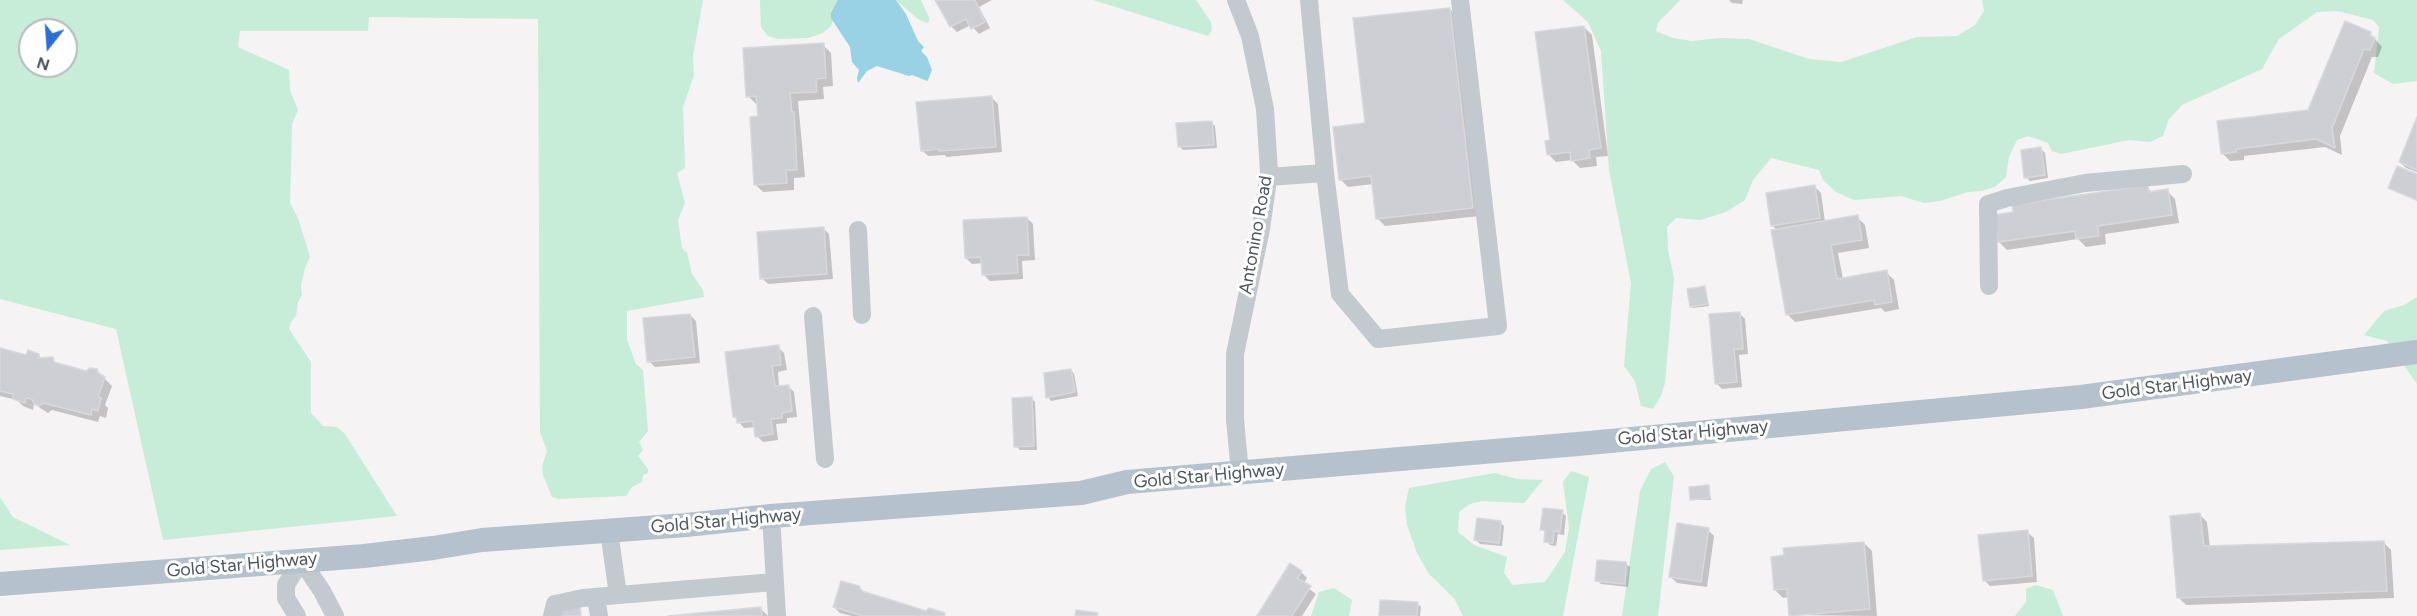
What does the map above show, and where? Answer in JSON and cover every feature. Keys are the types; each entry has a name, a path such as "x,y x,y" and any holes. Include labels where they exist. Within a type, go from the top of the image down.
{"main road":[{"name":"Gold Star Highway","path":"0,584 433,548 482,540 1081,493 1127,482 1566,445 2117,394 2417,352"}],"street":[{"name":"Antonino Road","path":"1236,0 1250,36 1265,109 1268,177 1261,229 1235,354 1235,419 1240,473"},
{"path":"1309,0 1325,173 1340,294 1378,339 1498,326 1460,0"},
{"path":"1268,177 1325,173"},
{"path":"1989,286 1986,217 1988,204 2007,198 2085,183 2183,174"},
{"path":"858,230 862,315"},
{"path":"813,316 825,459"},
{"path":"771,516 777,616"},
{"path":"609,531 618,595"},
{"path":"297,616 286,598 286,585 301,560 322,591 335,616"},
{"path":"552,616 555,604 596,597 774,582"},
{"path":"596,597 598,616"}],"green space":[{"path":"0,0 703,0 693,56 694,75 683,107 685,168 677,173 685,203 678,220 682,248 687,253 692,274 703,290 704,297 627,311 627,340 636,364 643,370 648,431 639,442 643,450 638,456 648,469 648,473 643,475 642,482 632,487 626,496 559,499 552,497 543,475 542,466 547,451 540,432 538,19 369,17 368,31 240,31 238,47 289,70 290,90 298,110 292,124 290,203 298,218 310,257 305,268 301,285 302,295 298,302 296,316 289,329 311,362 311,413 323,426 337,427 345,434 397,516 163,540 116,329 0,299"},
{"path":"760,0 841,0 831,26 823,33 808,38 778,39 768,36 761,27"},
{"path":"896,0 921,0 930,20 927,23 918,19"},
{"path":"1093,0 1196,0 1211,22 1212,30 1208,36"},
{"path":"1563,0 1680,0 1658,23 1656,31 1673,38 1692,41 1720,38 1749,39 1809,59 1841,62 1917,37 1957,36 1975,25 1984,11 1982,0 2417,0 2417,81 2393,84 2374,73 2379,27 2373,20 2337,11 2317,12 2279,39 2262,69 2182,105 2169,119 2163,136 2150,142 2129,140 2061,154 2052,151 2048,143 2028,136 2017,140 2009,157 2006,177 1995,187 1981,191 1924,203 1901,196 1854,200 1836,192 1823,180 1819,170 1771,158 1753,180 1745,200 1726,212 1700,220 1676,218 1667,227 1668,250 1674,278 1665,383 1661,396 1653,409 1641,406 1635,381 1624,366 1631,283 1609,170 1601,51 1588,22"},
{"path":"2417,297 2417,384 2387,341 2364,335 2384,311 2404,305"},
{"path":"1665,462 1674,476 1658,616 1622,616 1640,491 1651,469"},
{"path":"1571,471 1589,477 1563,616 1463,616 1455,600 1429,574 1417,553 1407,525 1405,506 1409,488 1495,473 1517,479 1543,480 1524,503 1482,501 1470,504 1459,512 1458,532 1474,545 1507,557 1504,573 1513,585 1545,582 1565,552 1569,528 1563,482"},
{"path":"0,497 13,517 70,545 0,550"},
{"path":"2036,585 2053,590 2063,616 2015,616 2026,602 2026,589"},
{"path":"1334,588 1352,600 1349,616 1311,616 1319,592"}],"water":[{"path":"838,0 896,0 906,14 918,41 924,47 921,51 927,57 932,70 928,80 877,66 867,71 858,83 859,70 852,62 850,47 831,18 831,13"}],"building":[{"path":"935,0 975,0 985,22 971,29 966,19 950,27"},
{"path":"1450,8 1473,208 1376,219 1371,176 1339,180 1333,127 1365,123 1353,18"},
{"path":"2345,21 2371,32 2370,35 2375,38 2370,50 2364,49 2332,128 2335,148 2316,139 2237,149 2236,152 2221,154 2217,121 2308,110"},
{"path":"1584,26 1601,148 1589,150 1590,158 1571,161 1570,152 1547,155 1545,141 1550,140 1535,32"},
{"path":"824,43 826,78 816,79 817,92 790,93 792,112 794,112 797,170 786,170 787,183 754,185 750,117 758,116 756,96 746,97 743,48"},
{"path":"992,96 996,147 921,151 916,102"},
{"path":"2417,117 2417,170 2399,162"},
{"path":"1212,121 1214,145 1178,147 1176,123"},
{"path":"2041,147 2045,175 2024,178 2021,150"},
{"path":"2397,166 2417,174 2417,200 2388,188"},
{"path":"1815,185 1820,218 1771,226 1766,193"},
{"path":"2148,185 2149,192 2168,189 2172,215 2098,226 2099,236 2076,239 2075,231 1998,242 1994,215 2013,212 2012,205"},
{"path":"1858,215 1862,240 1831,245 1837,279 1887,270 1892,302 1875,305 1874,300 1786,315 1771,230"},
{"path":"1027,217 1029,255 1017,255 1018,273 982,275 981,257 965,258 963,220"},
{"path":"824,227 827,274 760,279 757,232"},
{"path":"1705,286 1708,304 1690,307 1687,289"},
{"path":"1740,312 1743,349 1734,349 1737,382 1715,384 1709,314"},
{"path":"690,314 695,357 647,362 643,318"},
{"path":"779,345 781,365 772,366 775,386 789,385 792,411 782,413 782,418 771,419 773,434 755,437 753,421 737,423 736,417 733,417 725,352"},
{"path":"0,348 26,355 28,350 39,354 38,358 53,357 54,362 86,371 90,368 97,369 98,373 105,377 98,397 101,398 98,411 92,409 91,415 43,403 39,406 34,404 32,399 26,398 25,403 13,399 13,394 0,391"},
{"path":"1071,369 1075,392 1046,398 1044,373"},
{"path":"1032,397 1034,446 1014,447 1012,398"},
{"path":"1709,485 1710,498 1690,500 1689,487"},
{"path":"1543,508 1563,510 1560,532 1554,531 1553,543 1544,542 1545,530 1540,530"},
{"path":"2200,513 2204,546 2384,541 2387,591 2177,598 2170,516"},
{"path":"1477,518 1501,521 1499,543 1474,540"},
{"path":"1677,523 1709,528 1701,582 1669,577"},
{"path":"2028,530 2032,576 1983,581 1978,535"},
{"path":"1864,542 1870,609 1789,616 1787,589 1774,590 1771,557 1784,555 1783,548"},
{"path":"1597,560 1626,562 1625,584 1595,581"},
{"path":"1290,563 1302,571 1297,578 1311,586 1292,616 1257,616"},
{"path":"841,581 859,586 862,591 926,611 929,608 945,613 944,616 863,616 833,607"},
{"path":"1380,600 1418,602 1417,616 1379,616"},
{"path":"580,607 581,616 560,616 560,609"},
{"path":"761,607 762,616 668,616"},
{"path":"1076,610 1098,613 1097,616 1075,616"}]}
